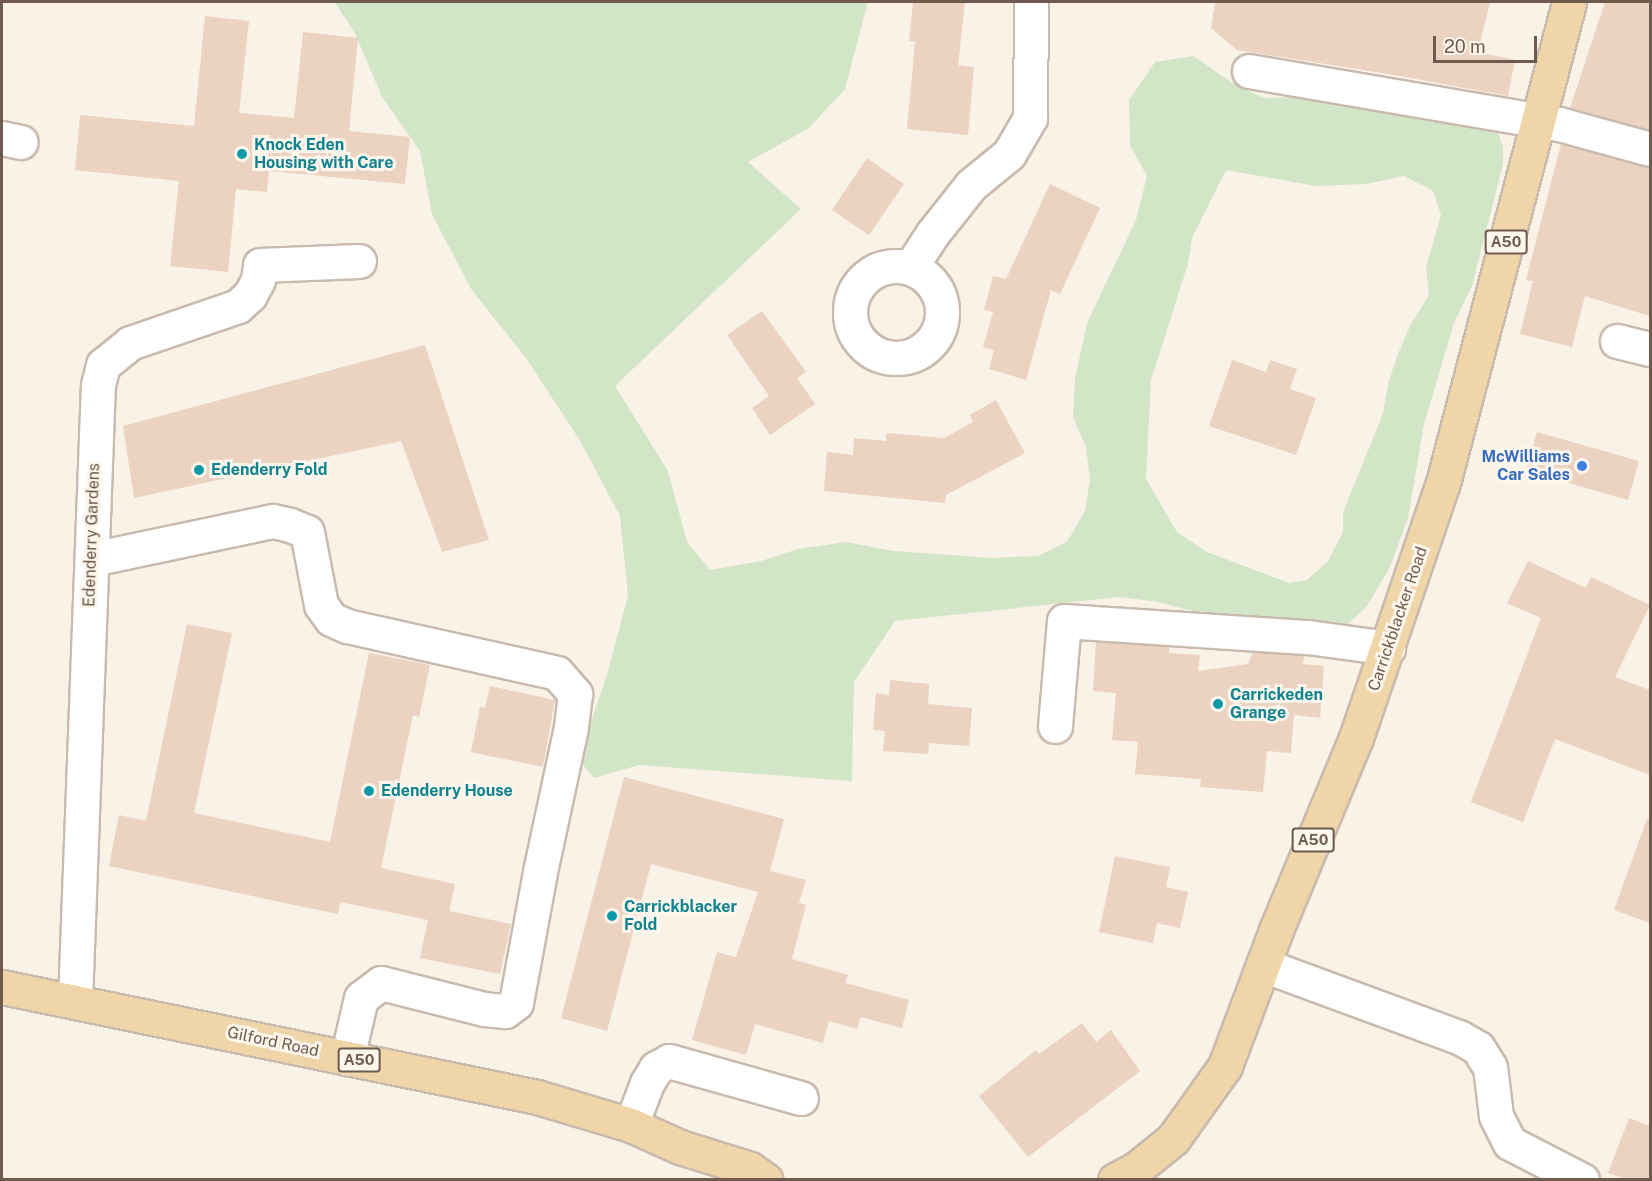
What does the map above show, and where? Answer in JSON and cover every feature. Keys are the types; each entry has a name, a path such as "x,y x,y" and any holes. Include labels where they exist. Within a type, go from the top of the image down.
{"main road":[{"name":"Carrickblacker Road","path":"1132,1176 1173,1139 1225,1066 1263,965 1356,738 1443,483 1569,2"},
{"name":"Gilford Road","path":"2,987 537,1097 631,1125 680,1148 750,1169 766,1179"},
{"name":"Gilford Road","path":"680,1148 704,1179"}],"street":[{"path":"909,268 971,185 1009,154 1030,118 1030,2"},
{"path":"1249,71 1538,120 1650,149"},
{"name":"Edenderry Gardens","path":"75,1002 98,385 103,364 130,343 238,306 250,295 258,280 260,265 359,261"},
{"path":"1617,341 1650,349"},
{"path":"92,560 273,521 290,525 307,532 321,605 331,619 347,626 557,673 574,694 571,727 540,872 516,1003 504,1011 483,1009 381,983 361,998 347,1058"},
{"path":"1055,726 1064,621 1308,638 1388,648"},
{"path":"1263,965 1459,1037 1478,1048 1490,1067 1496,1116 1510,1143 1582,1179"},
{"path":"631,1125 647,1083 656,1068 669,1060 801,1098"}],"green space":[{"path":"334,2 868,2 845,89 809,128 748,162 801,209 615,386 668,471 687,542 710,570 761,561 798,549 846,542 893,551 992,558 1038,556 1067,542 1085,511 1090,480 1086,447 1073,417 1075,379 1087,323 1136,220 1147,176 1130,145 1129,100 1155,62 1194,56 1232,83 1264,98 1290,97 1322,91 1484,122 1498,132 1503,147 1503,164 1472,286 1454,323 1424,424 1408,518 1390,567 1367,606 1343,629 1196,612 1158,602 1120,597 895,621 854,682 852,781 639,765 594,778 578,759 606,678 628,596 620,516 579,439 526,358 471,289 432,214 420,151 382,97 354,31","holes":["1226,170 1316,186 1366,184 1404,176 1433,191 1441,215 1426,267 1429,295 1411,324 1397,356 1388,384 1383,414 1343,512 1343,532 1328,561 1307,580 1289,583 1207,552 1177,532 1146,479 1151,380 1188,264 1192,238"]}],"building":[{"path":"913,2 965,2 958,65 974,67 968,135 907,129 915,42 909,41"},
{"path":"1215,2 1490,2 1478,52 1515,60 1508,96 1237,50 1211,28"},
{"path":"1605,2 1650,2 1650,130 1570,108"},
{"name":"Knock Eden Housing with Care","path":"205,16 249,21 239,113 294,118 303,32 358,38 349,131 410,137 405,184 269,171 267,192 236,189 228,272 170,266 179,181 75,170 80,115 194,126"},
{"path":"1561,144 1650,167 1650,316 1585,296 1572,347 1520,334 1533,281 1526,280"},
{"path":"867,158 904,184 869,235 832,210"},
{"path":"1050,184 1100,208 1060,294 1051,290 1026,380 989,369 994,350 983,347 993,312 984,310 993,276 1006,279"},
{"path":"762,311 806,372 797,378 815,404 770,435 752,408 769,396 727,335"},
{"name":"Edenderry Fold","path":"425,345 489,540 442,552 401,441 134,498 123,426"},
{"path":"1232,360 1266,372 1270,360 1297,369 1290,389 1316,398 1296,455 1209,426"},
{"path":"996,400 1025,453 946,495 945,503 824,491 827,452 853,455 854,438 886,441 886,433 944,438 973,422 970,415"},
{"name":"McWilliams Car Sales","path":"1537,432 1639,461 1628,500 1526,471"},
{"path":"1528,561 1586,588 1591,577 1650,605 1615,677 1650,690 1650,775 1555,739 1523,822 1471,802 1541,618 1507,603"},
{"name":"Edenderry House","path":"187,624 232,633 194,813 330,842 369,653 430,665 419,717 413,715 381,868 455,884 449,911 511,924 500,974 420,958 428,920 340,902 338,914 109,866 119,815 146,821"},
{"name":"Carrickeden Grange","path":"1096,642 1169,647 1169,653 1200,655 1198,671 1248,664 1253,652 1304,656 1303,664 1324,666 1320,718 1294,715 1291,753 1267,751 1263,792 1200,787 1201,779 1135,774 1138,742 1112,740 1116,693 1093,691"},
{"path":"890,680 929,684 928,704 972,708 969,746 929,743 928,754 883,751 885,731 873,730 876,693 889,695"},
{"path":"490,686 555,700 543,767 471,752 480,707 485,708"},
{"name":"Carrickblacker Fold","path":"624,777 784,819 770,871 806,880 799,903 806,905 792,959 848,975 845,983 909,1000 902,1028 861,1017 857,1029 829,1021 823,1043 755,1024 746,1055 692,1040 717,952 736,957 758,892 651,864 607,1031 561,1018"},
{"path":"1647,819 1650,819 1650,923 1614,910"},
{"path":"1115,856 1170,867 1166,887 1188,892 1180,928 1157,923 1153,943 1099,932"},
{"path":"1082,1023 1096,1042 1111,1030 1140,1071 1028,1157 979,1096 1036,1050 1039,1054"},
{"path":"1629,1118 1650,1126 1650,1179 1626,1179 1608,1173"}],"place":[{"name":"Knock Eden Housing with Care","path":"242,154"},
{"name":"McWilliams Car Sales","path":"1582,466"},
{"name":"Edenderry Fold","path":"199,470"},
{"name":"Carrickeden Grange","path":"1218,704"},
{"name":"Edenderry House","path":"369,791"},
{"name":"Carrickblacker Fold","path":"612,916"}]}
